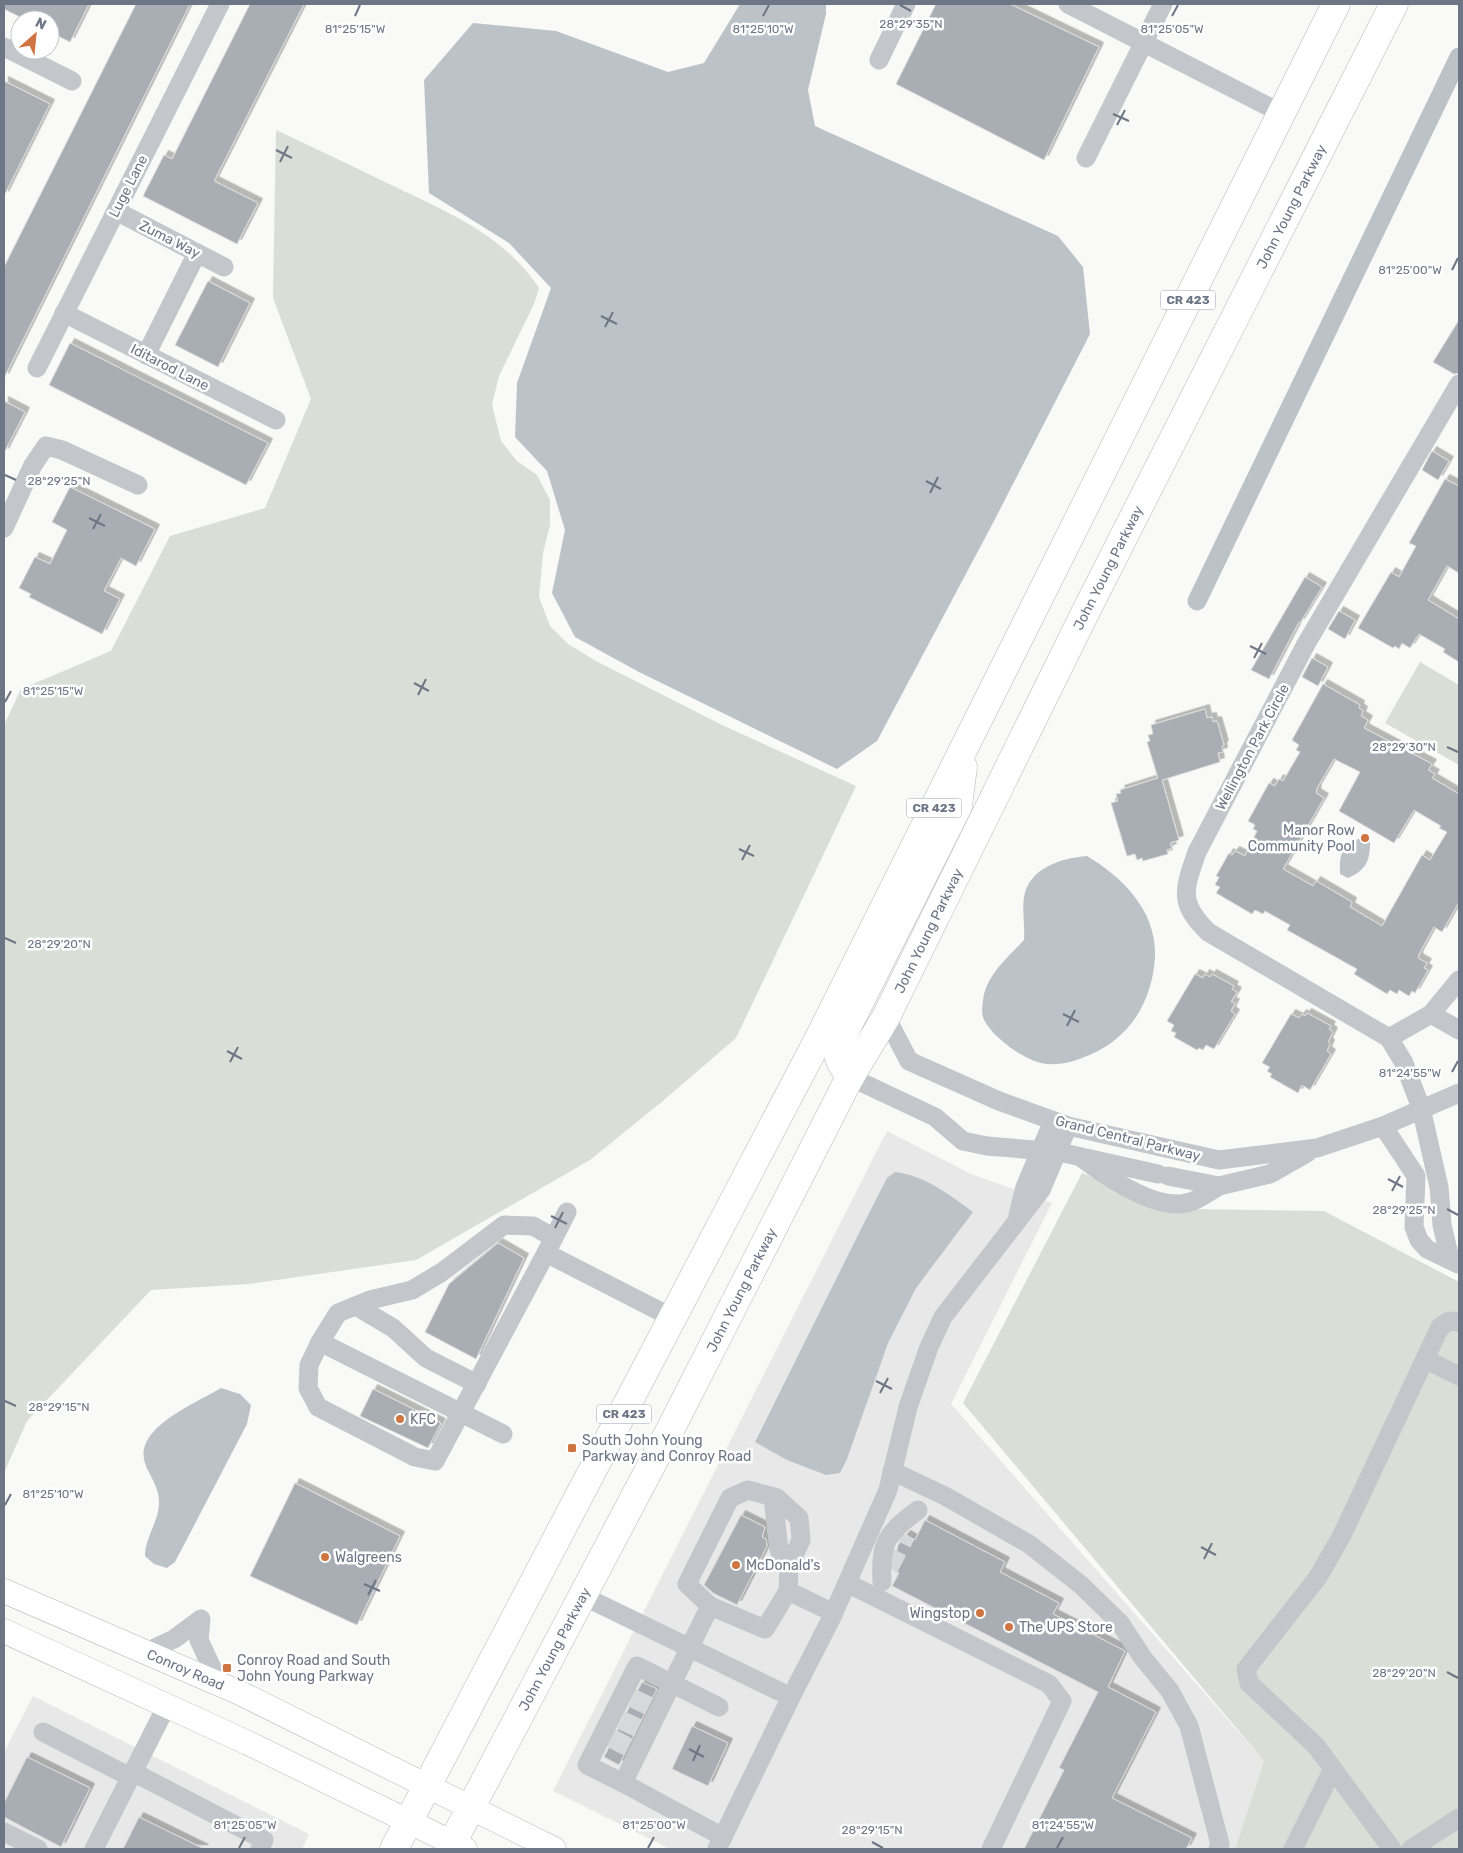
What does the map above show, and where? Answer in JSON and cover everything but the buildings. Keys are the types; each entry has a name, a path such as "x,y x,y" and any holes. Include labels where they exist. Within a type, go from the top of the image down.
{"highway":[{"name":"CR 423","path":"394,1849 818,1040 1336,4"},
{"name":"John Young Parkway","path":"455,1847 471,1808 583,1596 850,1077 886,1017 1084,615 1394,4"},
{"path":"850,1077 841,1063 836,1049 958,806 966,744"},
{"path":"811,1155 813,1134 833,1082 833,1076 818,1040"}],"main road":[{"name":"Conroy Road","path":"4,1591 220,1684 554,1849"},
{"path":"4,1631 167,1705 409,1821 455,1847"}],"street":[{"name":"Luge Lane","path":"37,368 220,4"},
{"path":"879,60 906,4"},
{"path":"1068,4 1281,113"},
{"path":"1086,158 1163,4"},
{"path":"4,47 72,82"},
{"name":"Zuma Way","path":"116,211 224,267"},
{"path":"146,355 197,253"},
{"name":"Iditarod Lane","path":"64,313 276,420"},
{"name":"Wellington Park Circle","path":"1455,1262 1442,1225 1439,1187 1421,1108 1404,1063 1389,1038 1208,932 1194,918 1187,904 1187,882 1197,852 1306,644 1459,384"},
{"path":"4,528 33,466 46,446 62,450 138,484"},
{"path":"1389,1038 1431,1014 1459,980"},
{"path":"1431,1014 1459,1030"},
{"name":"Grand Central Parkway","path":"886,1017 909,1061 999,1101 1061,1124 1219,1160 1317,1148"},
{"name":"Grand Central Parkway","path":"850,1077 935,1117 963,1141 987,1146 1013,1147 1078,1155 1219,1186 1270,1174 1317,1148 1383,1126 1459,1093"},
{"path":"1016,1224 1025,1187 1039,1150 1061,1124"},
{"path":"719,1707 636,1666 627,1695 616,1718 607,1736 587,1765 623,1783 720,1843 834,1613 888,1490 908,1408 929,1347 943,1317 1041,1190 1059,1152 1061,1124"},
{"path":"1383,1126 1416,1176 1414,1228 1419,1240 1427,1249 1455,1262"},
{"path":"1078,1155 1104,1175 1154,1199 1180,1204 1195,1201 1219,1186"},
{"path":"1199,1156 1200,1182"},
{"path":"567,1212 550,1245 477,1384 435,1461 415,1457 318,1407 308,1388 309,1365 320,1342 338,1313 412,1290 442,1272 504,1225 532,1226 550,1245 673,1318"},
{"path":"356,1306 393,1328 426,1358 477,1384"},
{"path":"1392,1849 1316,1746 1249,1683 1246,1669 1318,1577 1342,1535 1427,1360 1440,1327 1449,1321 1459,1322"},
{"path":"320,1342 503,1434"},
{"path":"1427,1360 1459,1376"},
{"path":"892,1471 929,1488 1029,1544 1081,1585 1120,1623 1170,1691 1189,1726 1220,1844 1218,1849"},
{"path":"906,1535 929,1488"},
{"path":"748,1490 773,1497 799,1518 801,1540 789,1566 788,1592 765,1630 710,1606 687,1584 730,1498 748,1490"},
{"path":"882,1582 880,1555 895,1528 918,1510"},
{"path":"847,1583 882,1582 1049,1684 1062,1701 991,1849"},
{"path":"788,1592 834,1613"},
{"path":"583,1596 791,1697"},
{"path":"623,1783 633,1750 654,1709 672,1684 710,1606"},
{"path":"146,1652 174,1639 200,1619 199,1640 220,1684"},
{"path":"94,1849 167,1705"},
{"path":"43,1732 264,1840 260,1849"},
{"path":"1292,1849 1334,1769"},
{"path":"1411,1849 1459,1818"},
{"path":"4,1832 38,1849"}],"shaded area":[{"path":"740,4 826,4 826,14 808,90 815,126 1058,236 1083,267 1090,334 993,523 877,741 837,769 639,672 575,637 552,593 565,530 547,471 515,437 517,383 551,288 509,243 429,193 424,80 473,23 556,31 668,72 704,63"},
{"path":"276,130 471,225 508,253 525,269 539,288 534,304 499,376 492,405 501,441 517,461 537,475 550,500 550,525 543,553 539,597 550,626 568,644 596,661 722,725 856,786 736,1038 590,1160 416,1260 249,1284 151,1290 27,1421 4,1473 4,725 21,689 111,651 170,536 265,508 311,399 273,298"},
{"path":"1420,662 1459,685 1459,765 1385,723"},
{"path":"1362,837 1370,842 1368,860 1359,872 1348,878 1340,874 1341,855 1350,843"},
{"path":"1087,856 1114,875 1136,898 1144,911 1154,941 1153,974 1149,991 1142,1006 1124,1032 1112,1042 1098,1051 1072,1061 1057,1064 1041,1063 1025,1057 1016,1051 999,1038 986,1024 982,1015 984,994 995,972 1024,940 1024,897 1032,879 1039,872 1057,862"},
{"path":"887,1131 971,1174 1052,1203 951,1404 1264,1761 1235,1849 670,1849 553,1791"},
{"path":"895,1172 926,1181 973,1212 916,1288 888,1343 847,1459 840,1473 826,1475 787,1460 755,1442 887,1178"},
{"path":"1082,1173 1186,1209 1324,1211 1459,1282 1459,1849 1235,1849 1264,1761 963,1403"},
{"path":"221,1388 240,1394 251,1405 247,1424 175,1562 167,1568 154,1564 145,1556 147,1542 157,1516 159,1502 157,1490 145,1464 145,1447 150,1436 172,1416"},
{"path":"33,1696 309,1834 302,1849 4,1849 4,1752"}],"waterway":[{"path":"1197,601 1459,57"}],"tunnel":[{"path":"889,1568 906,1535"},
{"path":"632,1698 649,1706"},
{"path":"621,1720 638,1728"},
{"path":"611,1738 628,1747"}],"place":[{"name":"Manor Row Community Pool","path":"1365,838"},
{"name":"KFC","path":"400,1419"},
{"name":"South John Young Parkway and Conroy Road","path":"572,1448"},
{"name":"Walgreens","path":"325,1557"},
{"name":"McDonald's","path":"736,1565"},
{"name":"Wingstop","path":"980,1613"},
{"name":"The UPS Store","path":"1009,1627"},
{"name":"Conroy Road and South John Young Parkway","path":"227,1668"}]}
